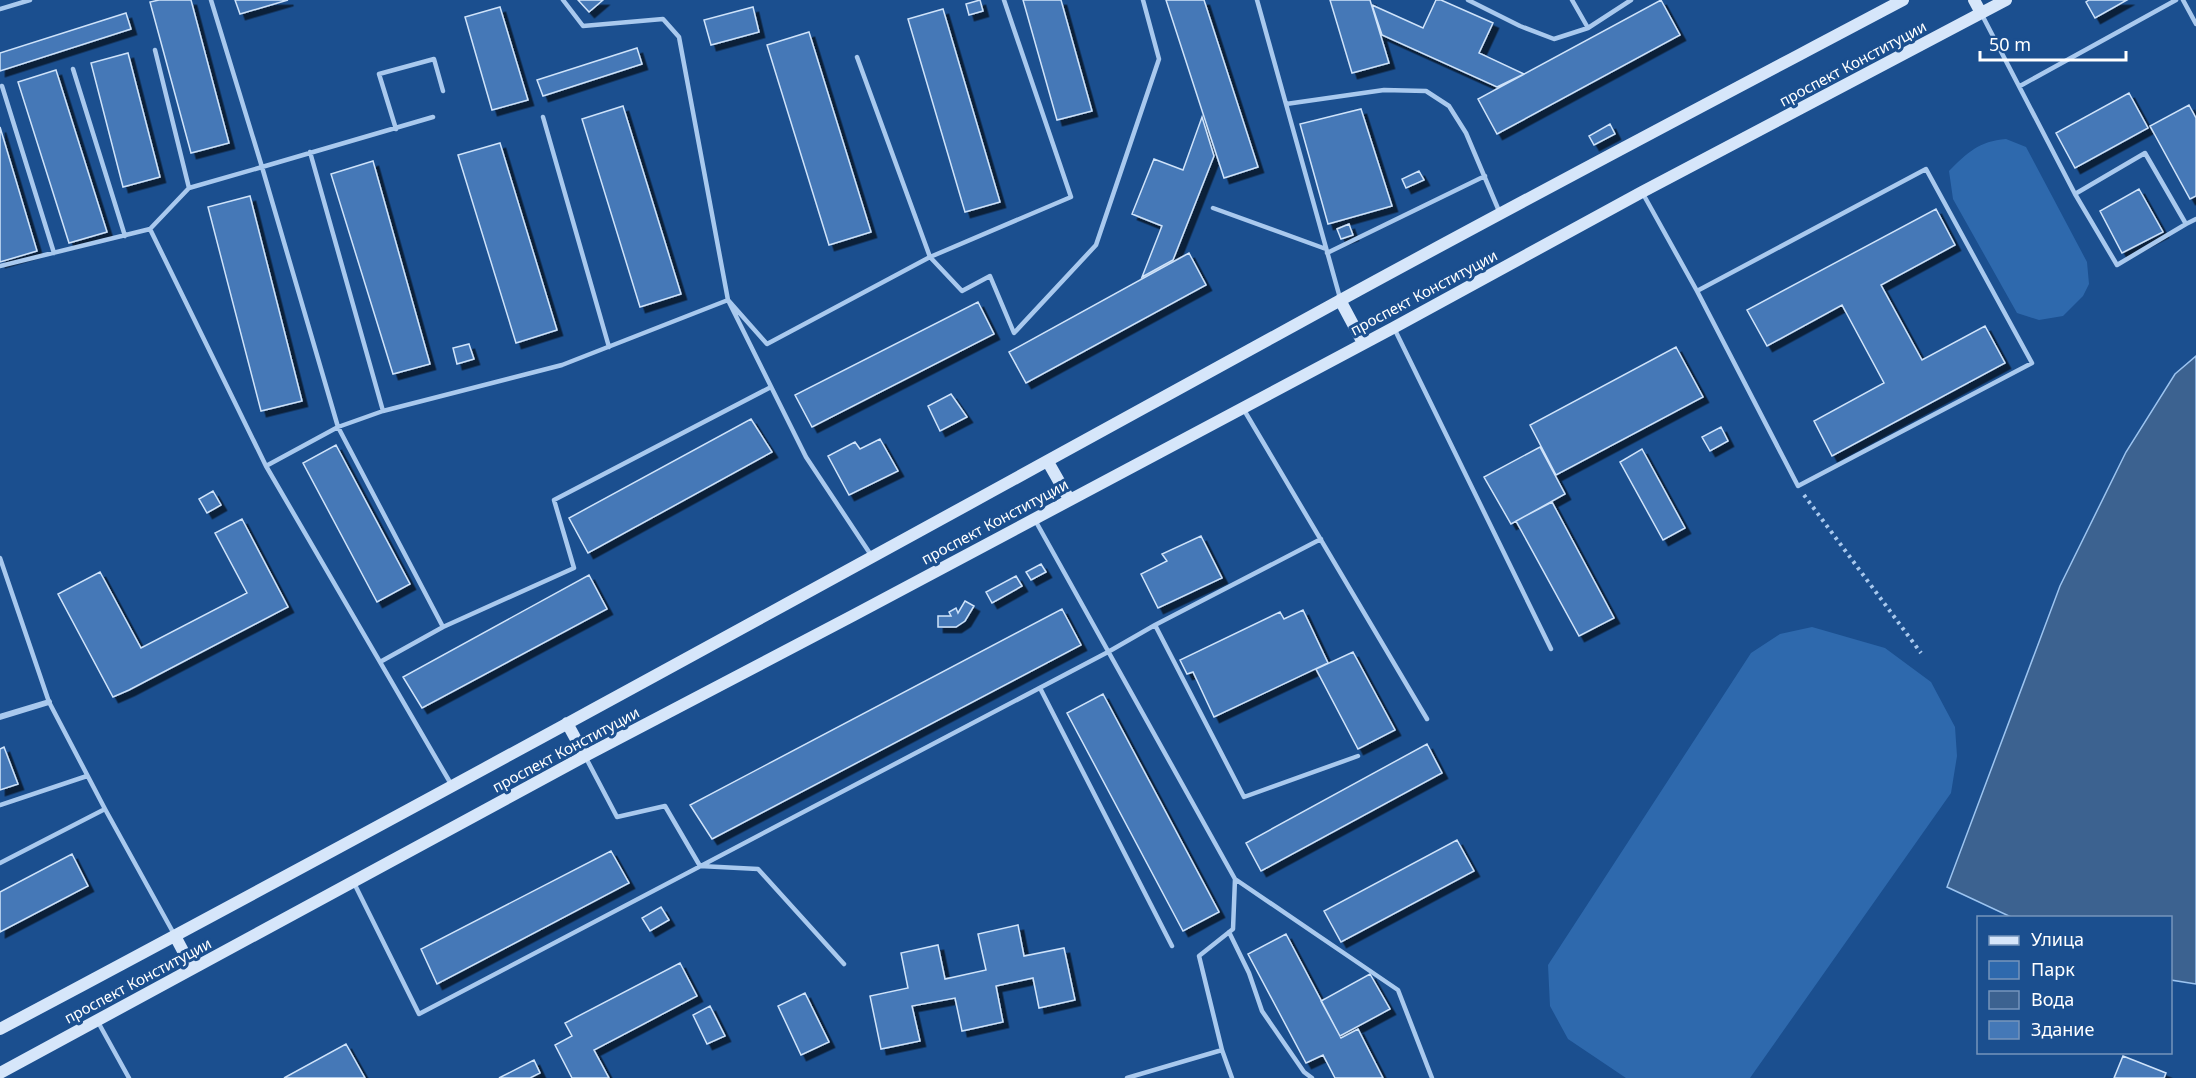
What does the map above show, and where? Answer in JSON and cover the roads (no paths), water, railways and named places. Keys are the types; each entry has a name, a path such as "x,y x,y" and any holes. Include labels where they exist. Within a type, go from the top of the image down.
{"main road":[{"name":"проспект Конституции","path":"0,1029 1048,462 1340,300 1903,0"},
{"path":"1974,0 1981,13"},
{"name":"проспект Конституции","path":"0,1073 585,756 854,615 1393,328 1642,192 2006,0"},
{"path":"1340,300 1363,343"},
{"path":"1048,462 1069,499"},
{"path":"567,723 585,756"},
{"path":"175,936 192,968"}],"street":[{"path":"0,717 50,702"}],"lane":[{"path":"0,9 30,0"},
{"path":"211,0 339,427 443,627"},
{"path":"564,0 583,26 663,19 679,36 728,300 806,457 873,557"},
{"path":"728,300 767,344 930,257 1071,197 1004,0"},
{"path":"857,57 930,257 962,291 990,276 1014,333 1096,245 1159,59 1143,0"},
{"path":"1257,0 1340,300"},
{"path":"1468,0 1520,26 1554,39 1588,28 1631,0"},
{"path":"1572,0 1588,28"},
{"path":"2020,86 2176,0"},
{"path":"2183,0 2196,24"},
{"path":"1981,13 2076,194 2117,266 2196,219"},
{"path":"155,50 189,188"},
{"path":"396,129 379,74 434,59 443,92"},
{"path":"73,69 125,236"},
{"path":"2,86 54,253"},
{"path":"1286,104 1384,90 1426,92 1449,106 1466,133 1501,214"},
{"path":"0,266 150,229 189,188 433,117"},
{"path":"543,117 609,347"},
{"path":"310,152 383,411"},
{"path":"2076,194 2145,153 2186,224"},
{"path":"1642,192 1798,486 2032,363 1926,169 1696,291"},
{"path":"1213,208 1326,251 1485,176"},
{"path":"150,229 266,466 452,785"},
{"path":"266,466 339,427 383,411 562,365 728,300"},
{"path":"1393,328 1551,649"},
{"path":"380,662 443,627 574,567 554,500 771,387"},
{"path":"1243,407 1427,719"},
{"path":"1034,518 1235,879 1398,990 1432,1078"},
{"path":"354,882 419,1014 1321,538"},
{"path":"0,558 50,702 87,776 175,936"},
{"path":"1155,625 1244,797 1358,756"},
{"path":"1040,688 1172,946"},
{"path":"585,756 617,817 665,806 700,866"},
{"path":"0,805 87,776"},
{"path":"0,863 105,809"},
{"path":"700,866 758,869 844,964"},
{"path":"1232,1078 1222,1050 1199,956 1233,929 1235,879"},
{"path":"1229,932 1249,973 1262,1011 1304,1072 1312,1078"},
{"path":"97,1020 129,1078"},
{"path":"1127,1078 1222,1050"}],"water":[{"path":"2196,356 2196,984 2172,980 2172,916 2009,916 1947,887 2060,586 2126,452 2175,374"}]}
